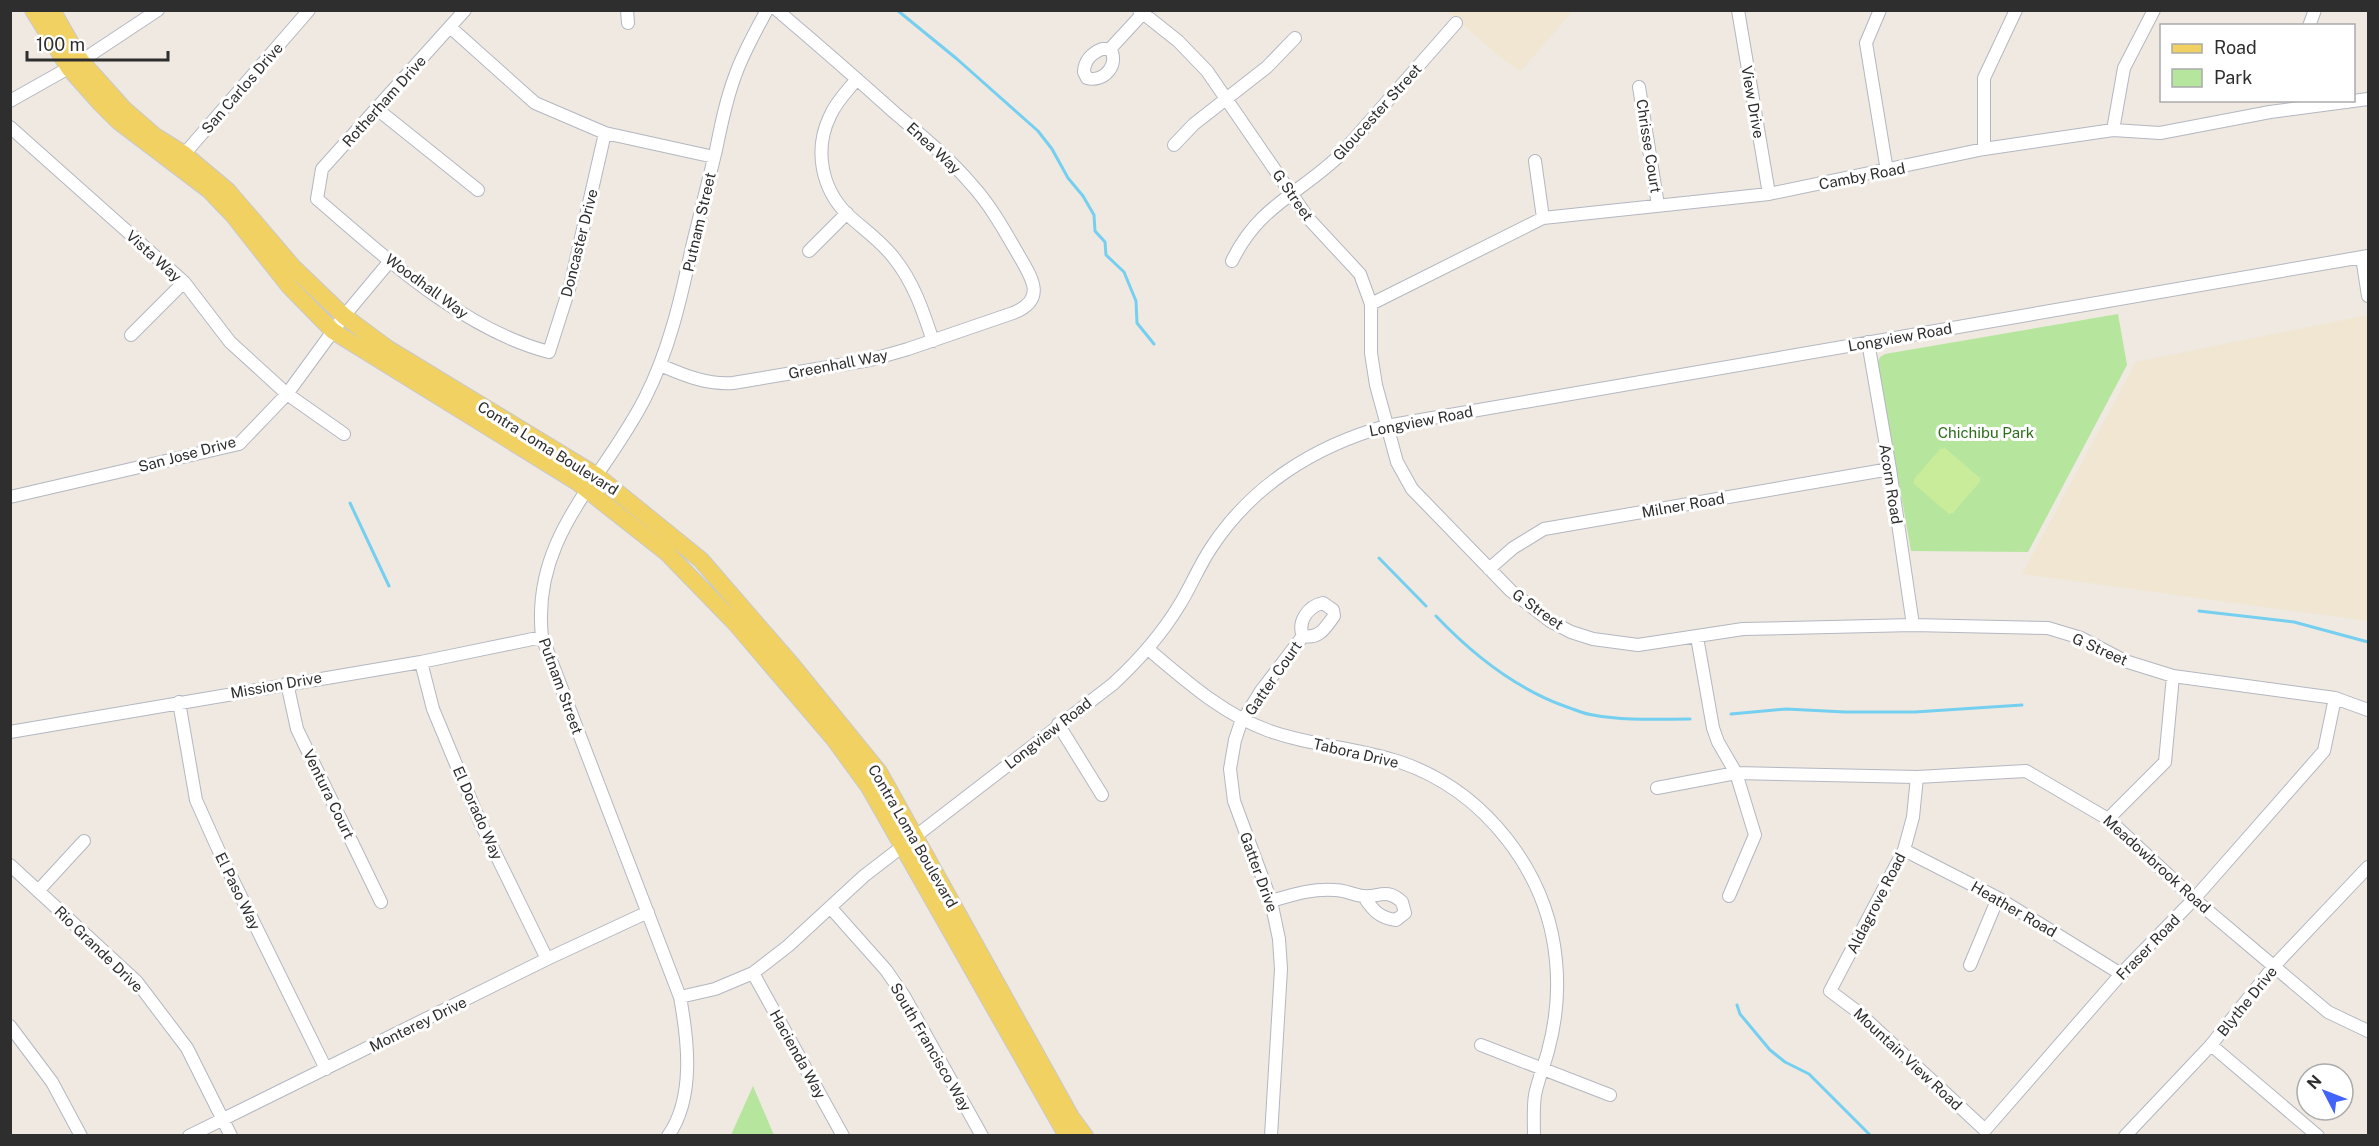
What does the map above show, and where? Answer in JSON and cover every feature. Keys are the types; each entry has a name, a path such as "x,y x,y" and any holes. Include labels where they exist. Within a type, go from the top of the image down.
{"main road":[{"name":"Contra Loma Boulevard","path":"33,10 118,121 228,191 293,267 344,316 387,348 596,475 701,560 844,727 879,772 1071,1118 1085,1136"},
{"name":"Contra Loma Boulevard","path":"52,10 75,65"},
{"name":"Contra Loma Boulevard","path":"180,160 225,207 289,286 333,331 586,489 667,553 736,624 834,739 869,787 1067,1136"}],"street":[{"path":"10,101 75,65 158,10"},
{"name":"San Carlos Drive","path":"180,160 309,10"},
{"name":"Rotherham Drive","path":"317,199 322,169 465,10"},
{"name":"Putnam Street","path":"668,1136 682,1103 689,1064 687,1031 680,997 542,637 540,600 546,567 557,540 586,489 636,414 660,365 681,296 735,75 766,10"},
{"name":"Enea Way","path":"777,10 956,168 994,214 1034,285 1035,291 1029,303 1013,313"},
{"name":"View Drive","path":"1738,10 1769,194"},
{"path":"1880,10 1866,43 1887,171"},
{"path":"1984,149 1984,78 2016,10"},
{"path":"2113,130 2124,68 2154,10"},
{"path":"2309,24 2315,10"},
{"path":"1110,50 1142,11"},
{"name":"G Street","path":"1142,11 1190,51 1227,99 1290,193 1318,230 1355,268 1366,287 1371,304 1371,353 1386,426 1397,462 1412,489 1528,607 1571,632 1610,643 1638,645 1743,629 1913,625 2048,628 2081,638 2125,661 2173,676 2335,698 2368,710"},
{"name":"Gloucester Street","path":"1232,261 1250,230 1290,193 1314,178 1341,154 1456,23"},
{"path":"450,27 535,103 605,133 714,157"},
{"path":"1174,145 1194,124 1267,68 1295,38"},
{"path":"857,79 833,110 822,144 822,165 828,184 847,213 885,248 906,275 917,294 933,341"},
{"name":"Chrisse Court","path":"1639,87 1658,205"},
{"name":"Camby Road","path":"1371,304 1543,218 1769,194 1984,149 2113,130 2160,133 2272,106 2327,102"},
{"path":"377,109 478,190"},
{"name":"Vista Way","path":"10,127 184,282 230,342 287,394 344,434"},
{"name":"Doncaster Drive","path":"549,352 570,286 605,133"},
{"path":"1535,161 1543,218"},
{"name":"Woodhall Way","path":"317,199 390,261 466,316 526,346 549,352"},
{"path":"809,251 847,213"},
{"path":"2365,257 2368,296"},
{"name":"Longview Road","path":"680,997 715,988 753,973 788,946 830,907 902,847 1058,724 1113,684 1148,649 1181,603 1216,540 1259,492 1301,461 1354,435 1386,426 2365,257"},
{"name":"San Jose Drive","path":"10,497 239,444 287,394 344,316 390,261"},
{"path":"131,335 184,282"},
{"name":"Greenhall Way","path":"660,365 709,383 733,383 870,360 1013,313"},
{"name":"Acorn Road","path":"1868,342 1913,625"},
{"name":"Milner Road","path":"1489,569 1513,548 1544,529 1890,469"},
{"name":"Gatter Court","path":"1244,720 1261,691 1304,636"},
{"name":"Mission Drive","path":"10,732 421,662 542,637"},
{"path":"1697,637 1713,728 1718,742 1736,772 1755,835 1729,896"},
{"name":"Tabora Drive","path":"1148,649 1199,691 1244,720 1279,734 1377,756 1413,767 1460,794 1499,829 1533,880 1546,913 1554,945 1558,976 1557,1005 1552,1036 1535,1096 1534,1136"},
{"name":"El Dorado Way","path":"421,662 433,710 480,822 547,959"},
{"path":"2108,819 2165,762 2173,676"},
{"name":"Ventura Court","path":"287,683 297,729 381,902"},
{"name":"Fraser Road","path":"1985,1130 2121,974 2194,899 2324,751 2335,698"},
{"name":"El Paso Way","path":"179,702 196,800 222,858 326,1069"},
{"name":"Gatter Drive","path":"1244,720 1237,732 1232,750 1230,769 1232,792 1271,901 1279,939 1281,969 1271,1136"},
{"path":"1058,724 1102,795"},
{"name":"Meadowbrook Road","path":"1657,788 1736,772 1917,777 2026,771 2108,819 2194,899 2328,1012 2368,1031"},
{"name":"Aldagrove Road","path":"1830,991 1904,850 1913,817 1917,777"},
{"path":"38,891 84,841"},
{"name":"Heather Road","path":"1904,850 1998,898 2121,974"},
{"name":"Rio Grande Drive","path":"10,865 137,982 187,1048 231,1136"},
{"name":"Blythe Drive","path":"2133,1133 2211,1046 2274,966 2367,871"},
{"path":"1271,901 1306,891 1326,889 1349,892 1364,897"},
{"path":"1970,965 1998,898"},
{"name":"South Francisco Way","path":"830,907 892,978 982,1136"},
{"name":"Monterey Drive","path":"189,1136 547,959 648,912"},
{"name":"Hacienda Way","path":"753,973 843,1136"},
{"name":"Mountain View Road","path":"1830,991 1858,1012 1985,1130"},
{"path":"10,1026 52,1082 81,1136"},
{"path":"1480,1045 1610,1095"},
{"path":"2211,1046 2318,1136"}],"shaded area":[{"path":"1447,11 1573,11 1521,71 1504,60"},
{"path":"2368,315 2368,621 2022,574 2136,362"}],"green space":[{"name":"Chichibu Park","path":"2118,314 2127,365 2028,552 1911,551 1878,362 1880,357 1885,354"},
{"path":"1945,448 1980,478 1980,482 1953,513 1949,514 1914,484 1914,479 1940,449"},
{"path":"753,1086 774,1135 731,1135"}],"waterway":[{"path":"897,10 957,59 1038,131 1052,149 1068,178 1083,196 1094,215 1095,231 1105,242 1106,255 1124,272 1136,301 1137,323 1154,344"},
{"path":"350,503 389,586"},
{"path":"1379,558 1426,606"},
{"path":"2199,611 2294,622 2368,642"},
{"path":"1436,616 1480,657 1513,681 1548,700 1583,713 1605,717 1690,719"},
{"path":"1731,714 1786,709 1915,712 2022,705"},
{"path":"1737,1005 1740,1014 1770,1050 1785,1062 1809,1074 1871,1136"}]}
